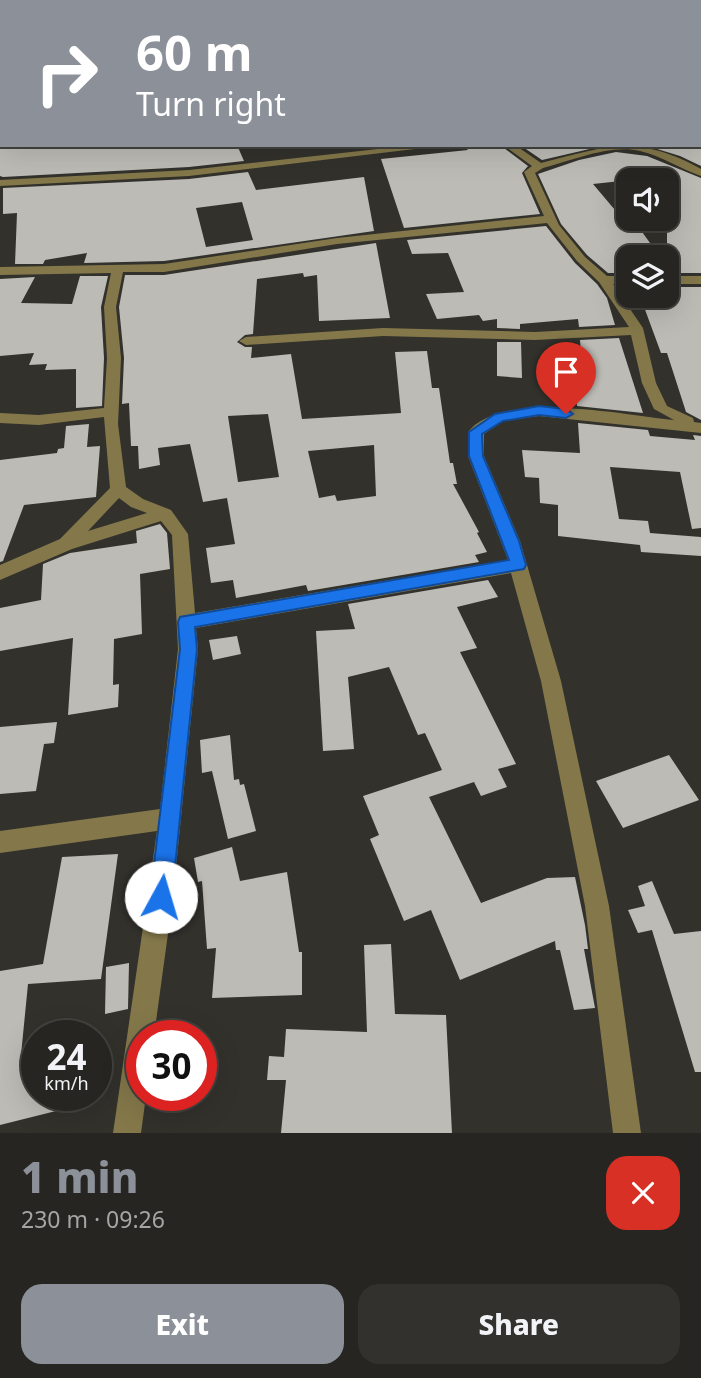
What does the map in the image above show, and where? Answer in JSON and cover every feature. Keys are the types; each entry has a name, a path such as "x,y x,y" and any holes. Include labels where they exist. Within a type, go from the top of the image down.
{"street":[{"path":"0,183 189,173 425,147"},
{"path":"511,147 539,166"},
{"path":"701,173 680,161 653,155 638,147 607,149 539,166 529,172 550,219 581,258 604,280 637,331 649,383 661,408 701,427"},
{"path":"0,271 117,271 220,260 337,241 550,219"},
{"path":"117,271 110,307 114,358 111,412 118,489 137,503 165,514 180,534 188,649 161,897 127,1133"},
{"path":"604,280 616,280"},
{"path":"679,280 701,280"},
{"path":"246,341 383,332 535,336 637,331"},
{"path":"627,1133 597,906 551,681 511,541 476,456 476,432 499,417 539,411 701,427"},
{"path":"0,418 39,420 111,412"},
{"path":"66,544 118,489"},
{"path":"0,573 66,544 165,514"},
{"path":"186,622 518,565"},
{"path":"0,842 169,819"}],"building":[{"path":"0,147 238,147 244,161 189,167 0,176"},
{"path":"465,147 503,147 528,166 522,173 540,214 404,228 381,159 468,150"},
{"path":"523,147 598,147 542,160"},
{"path":"651,147 701,147 701,166"},
{"path":"616,152 647,156 676,168 616,168 616,182 593,184 616,211 616,231 641,231 651,245 616,245 616,273 608,273 587,255 561,224 538,174 579,160"},
{"path":"679,169 701,178 701,273 679,273 679,245 667,245 667,231 679,231"},
{"path":"248,172 256,190 364,177 374,231 164,261 84,263 87,253 45,260 43,264 15,264 17,213 3,214 3,188 189,179","holes":["242,202 253,240 206,247 196,208"]},
{"path":"546,226 607,298 615,325 579,327 578,319 520,324 520,329 497,328 497,319 483,321 479,315 437,319 426,294 464,292 448,253 412,254 407,240"},
{"path":"376,243 390,318 319,321 317,275 304,277 303,273 257,279 253,334 245,335 237,342 245,347 252,347 251,358 291,354 302,419 401,413 395,352 427,351 432,388 439,388 450,463 453,463 457,484 453,484 487,552 475,555 479,562 308,591 306,585 236,598 233,580 211,583 206,548 235,544 227,498 203,502 190,444 158,448 160,465 139,469 138,446 131,446 129,403 122,404 124,358 119,307 125,275 164,275","holes":["268,414 279,477 238,482 228,416","374,445 376,496 337,501 335,495 319,498 308,451"]},
{"path":"80,276 108,276 101,307 104,358 102,406 76,408 76,369 45,370 47,364 29,365 34,353 0,356 0,279 35,277 21,303 72,304"},
{"path":"679,287 701,287 701,420 686,412 667,353 661,353 644,308 679,308"},
{"path":"619,338 643,413 577,406 576,391 581,391 578,376 583,377 580,340"},
{"path":"497,342 521,342 522,378 497,376"},
{"path":"578,423 648,430 650,436 695,440 693,435 701,436 701,528 692,529 680,472 610,467 619,519 648,521 650,533 701,537 701,556 641,552 640,545 558,536 558,505 540,503 539,478 525,477 522,450 580,453"},
{"path":"89,424 87,447 100,446 96,497 24,505 3,561 0,562 0,460 57,453 58,449 64,448 66,426"},
{"path":"160,524 167,533 170,569 140,574 142,634 114,639 113,685 119,684 118,707 68,715 73,638 0,651 0,608 41,600 43,564 70,553 137,543 136,531"},
{"path":"488,580 498,597 457,607 477,648 460,652 516,764 498,769 507,787 481,796 474,782 429,797 481,903 547,878 575,877 585,925 588,949 584,949 595,1008 574,1010 560,950 556,950 555,941 460,980 431,910 404,921 370,839 379,835 363,796 442,770 425,733 418,735 389,667 348,677 354,749 323,751 316,631 355,629 348,604"},
{"path":"237,636 241,654 213,660 209,640"},
{"path":"57,722 54,743 44,744 36,791 0,794 0,727"},
{"path":"230,735 234,780 239,779 240,785 244,784 256,831 228,839 212,771 202,773 200,740"},
{"path":"669,755 699,800 623,828 596,781"},
{"path":"232,847 240,881 287,872 299,952 302,952 302,995 212,998 216,948 207,949 202,881 198,882 194,858"},
{"path":"118,854 101,979 28,984 24,1020 21,1020 21,1111 56,1111 0,1125 0,971 43,964 62,857"},
{"path":"652,881 674,934 701,931 701,1072 695,1072 652,930 638,933 628,910 645,906 638,886"},
{"path":"391,944 395,1014 446,1015 452,1133 281,1133 286,1080 267,1080 269,1056 284,1057 286,1029 367,1032 364,945"},
{"path":"129,963 128,1009 105,1014 106,967"}],"route":[{"path":"161,897 188,649 186,622 518,565 476,456 476,432 499,417 539,411 566,414"}]}
